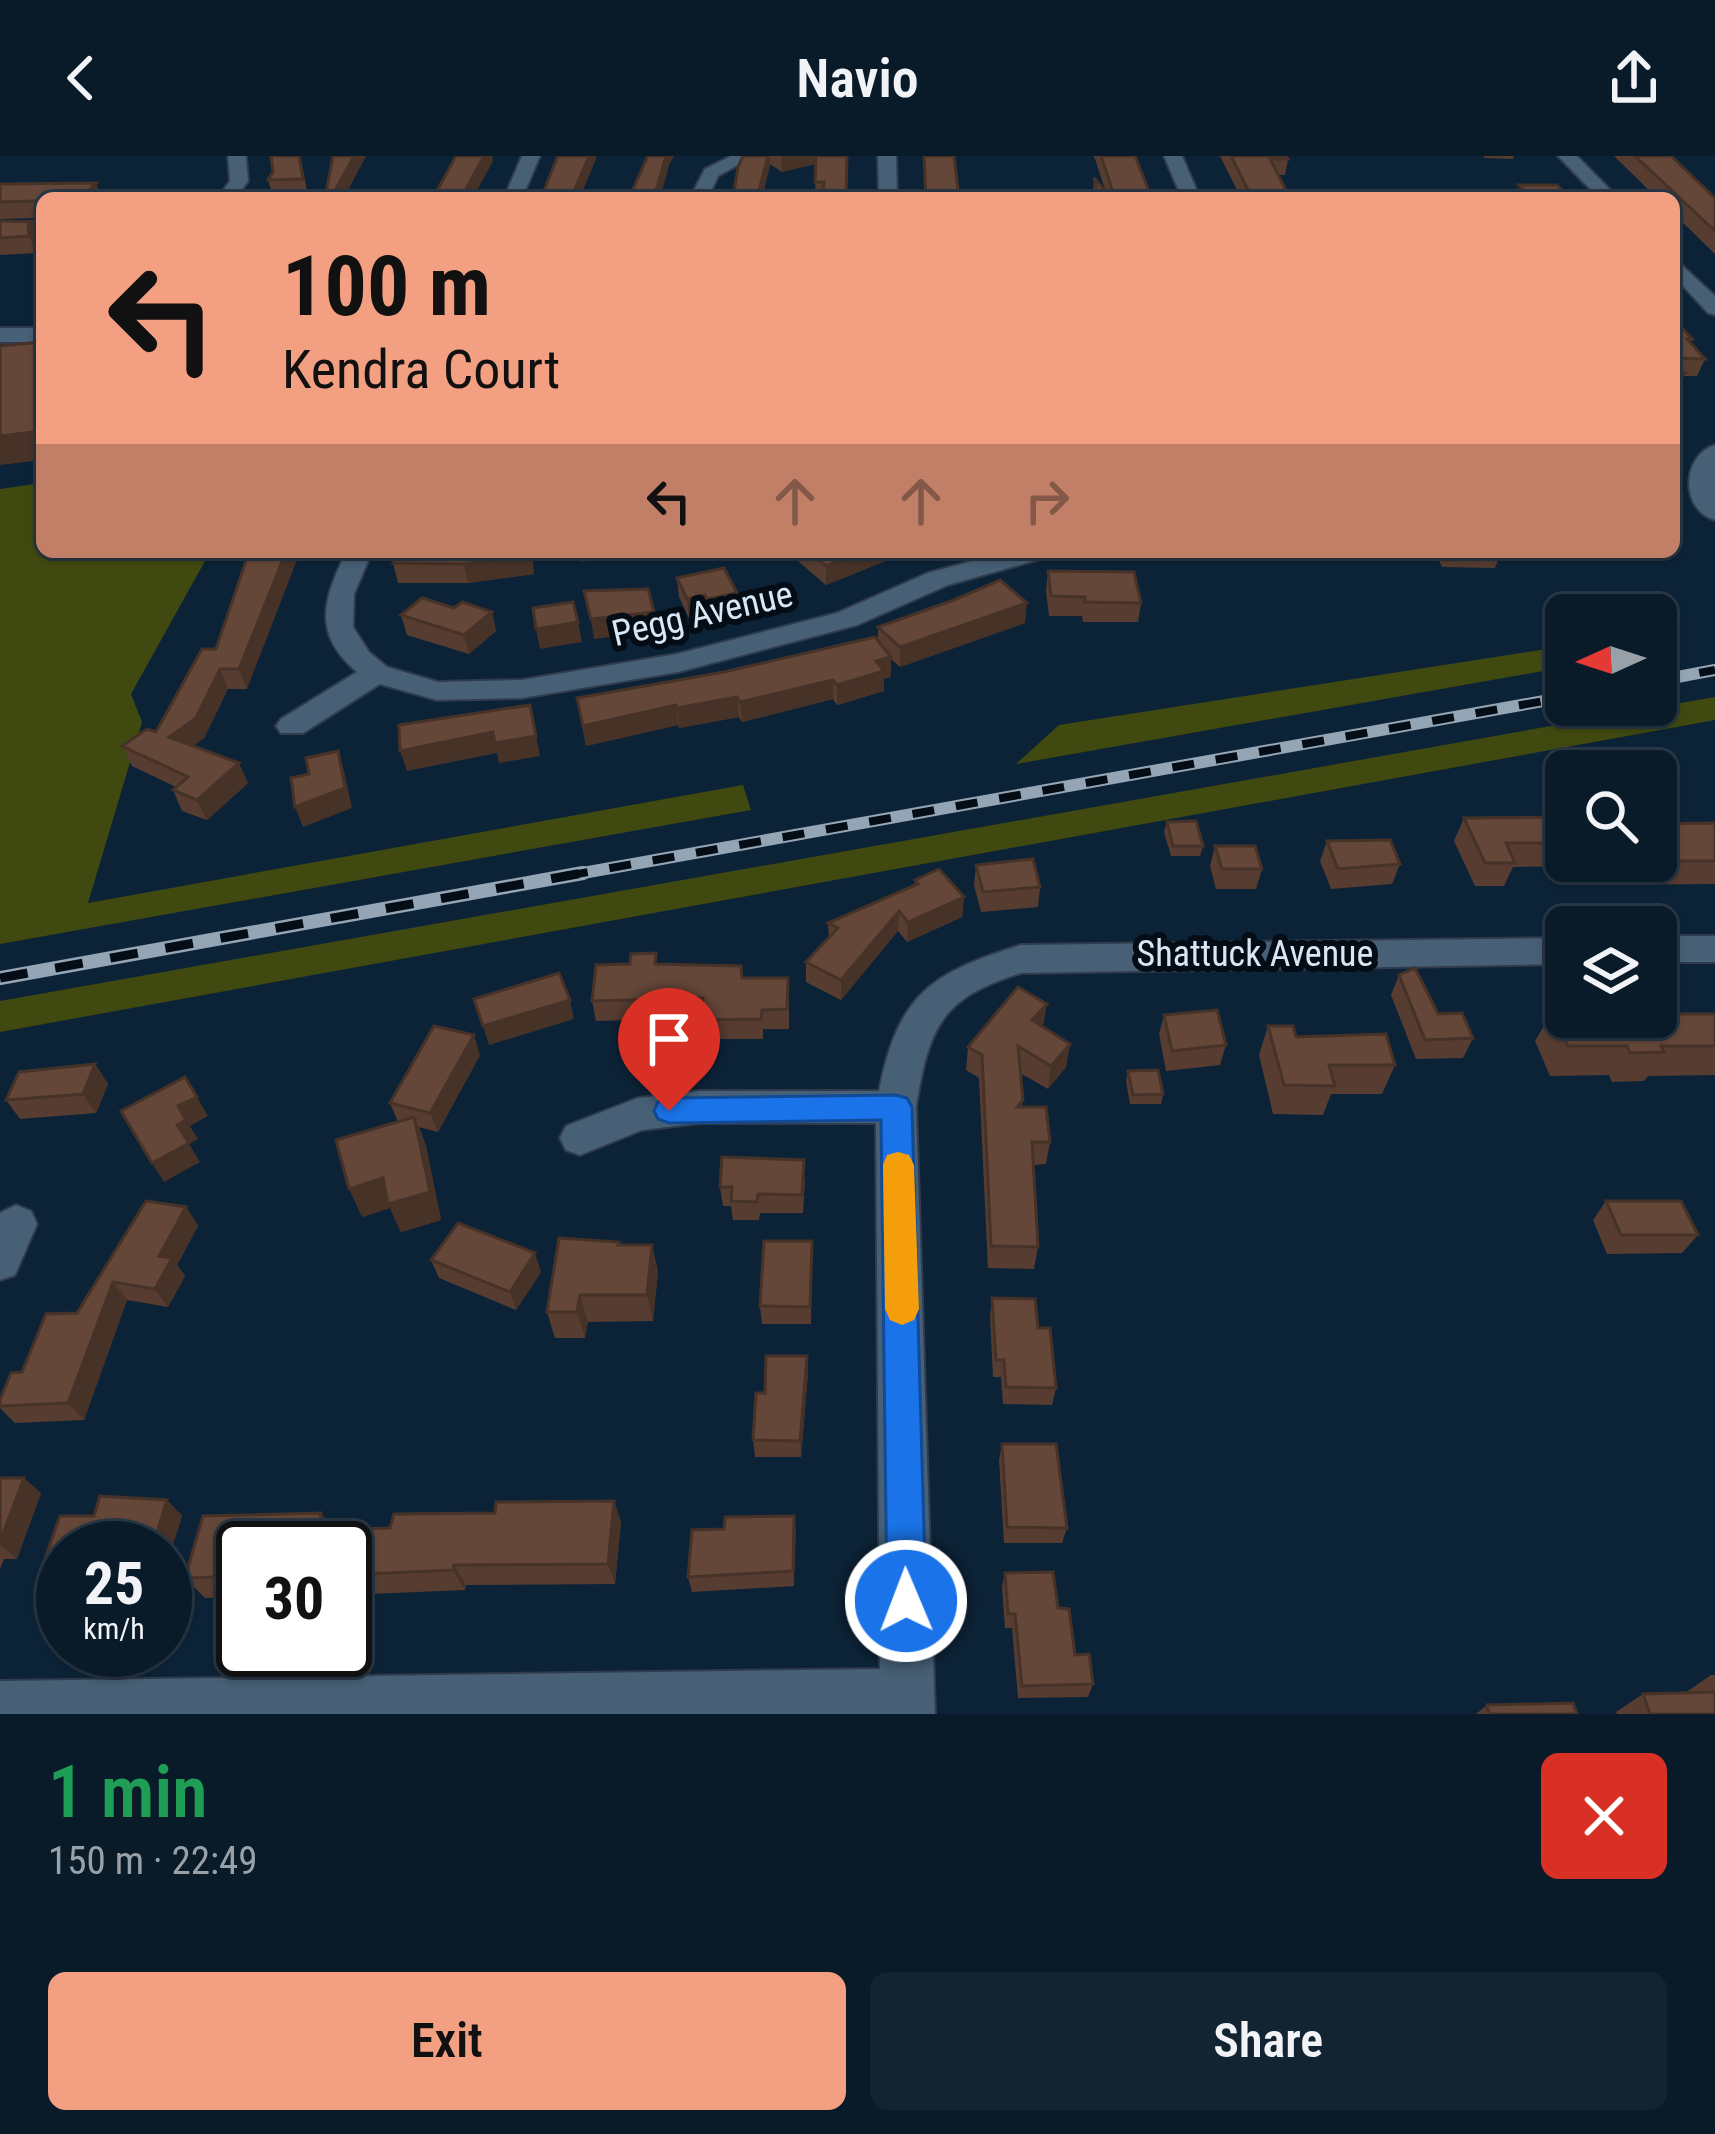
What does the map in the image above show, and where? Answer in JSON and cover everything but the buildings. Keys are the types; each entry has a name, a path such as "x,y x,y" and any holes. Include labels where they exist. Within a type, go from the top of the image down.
{"street":[{"path":"231,192 239,181 237,156"},
{"path":"516,192 531,156"},
{"path":"701,192 710,172 745,156"},
{"path":"886,156 888,192"},
{"path":"1173,156 1188,192"},
{"path":"1567,156 1603,192"},
{"path":"0,228 36,228"},
{"path":"1680,271 1715,309"},
{"path":"0,335 36,335"},
{"path":"1680,455 1715,451"},
{"path":"1711,506 1700,472 1715,451"},
{"path":"1680,491 1711,506"},
{"path":"292,726 376,673 358,658 339,628 340,594 356,558"},
{"name":"Pegg Avenue","path":"376,673 437,692 522,689 677,663 848,619 938,579 1013,558"},
{"path":"1677,950 1715,949"},
{"name":"Shattuck Avenue","path":"896,1107 907,1040 920,1013 949,987 981,970 1021,959 1102,954 1545,951"},
{"path":"0,1708 908,1705 896,1107 700,1107 638,1114 580,1138"}],"green space":[{"path":"36,484 36,558 207,558 131,694 142,722 88,903 743,785 751,810 0,944 0,489"},
{"path":"1545,649 1545,671 1016,764 1059,725"},
{"path":"1715,697 1715,720 0,1032 0,1001 1551,726 1677,726 1677,704"}],"railway":[{"path":"1677,677 1715,670"},
{"path":"566,876 1545,701"},
{"path":"0,978 583,873"}],"slow traffic":[{"path":"898,1165 902,1309"}],"route":[{"path":"669,1111 896,1107 906,1601"}]}
